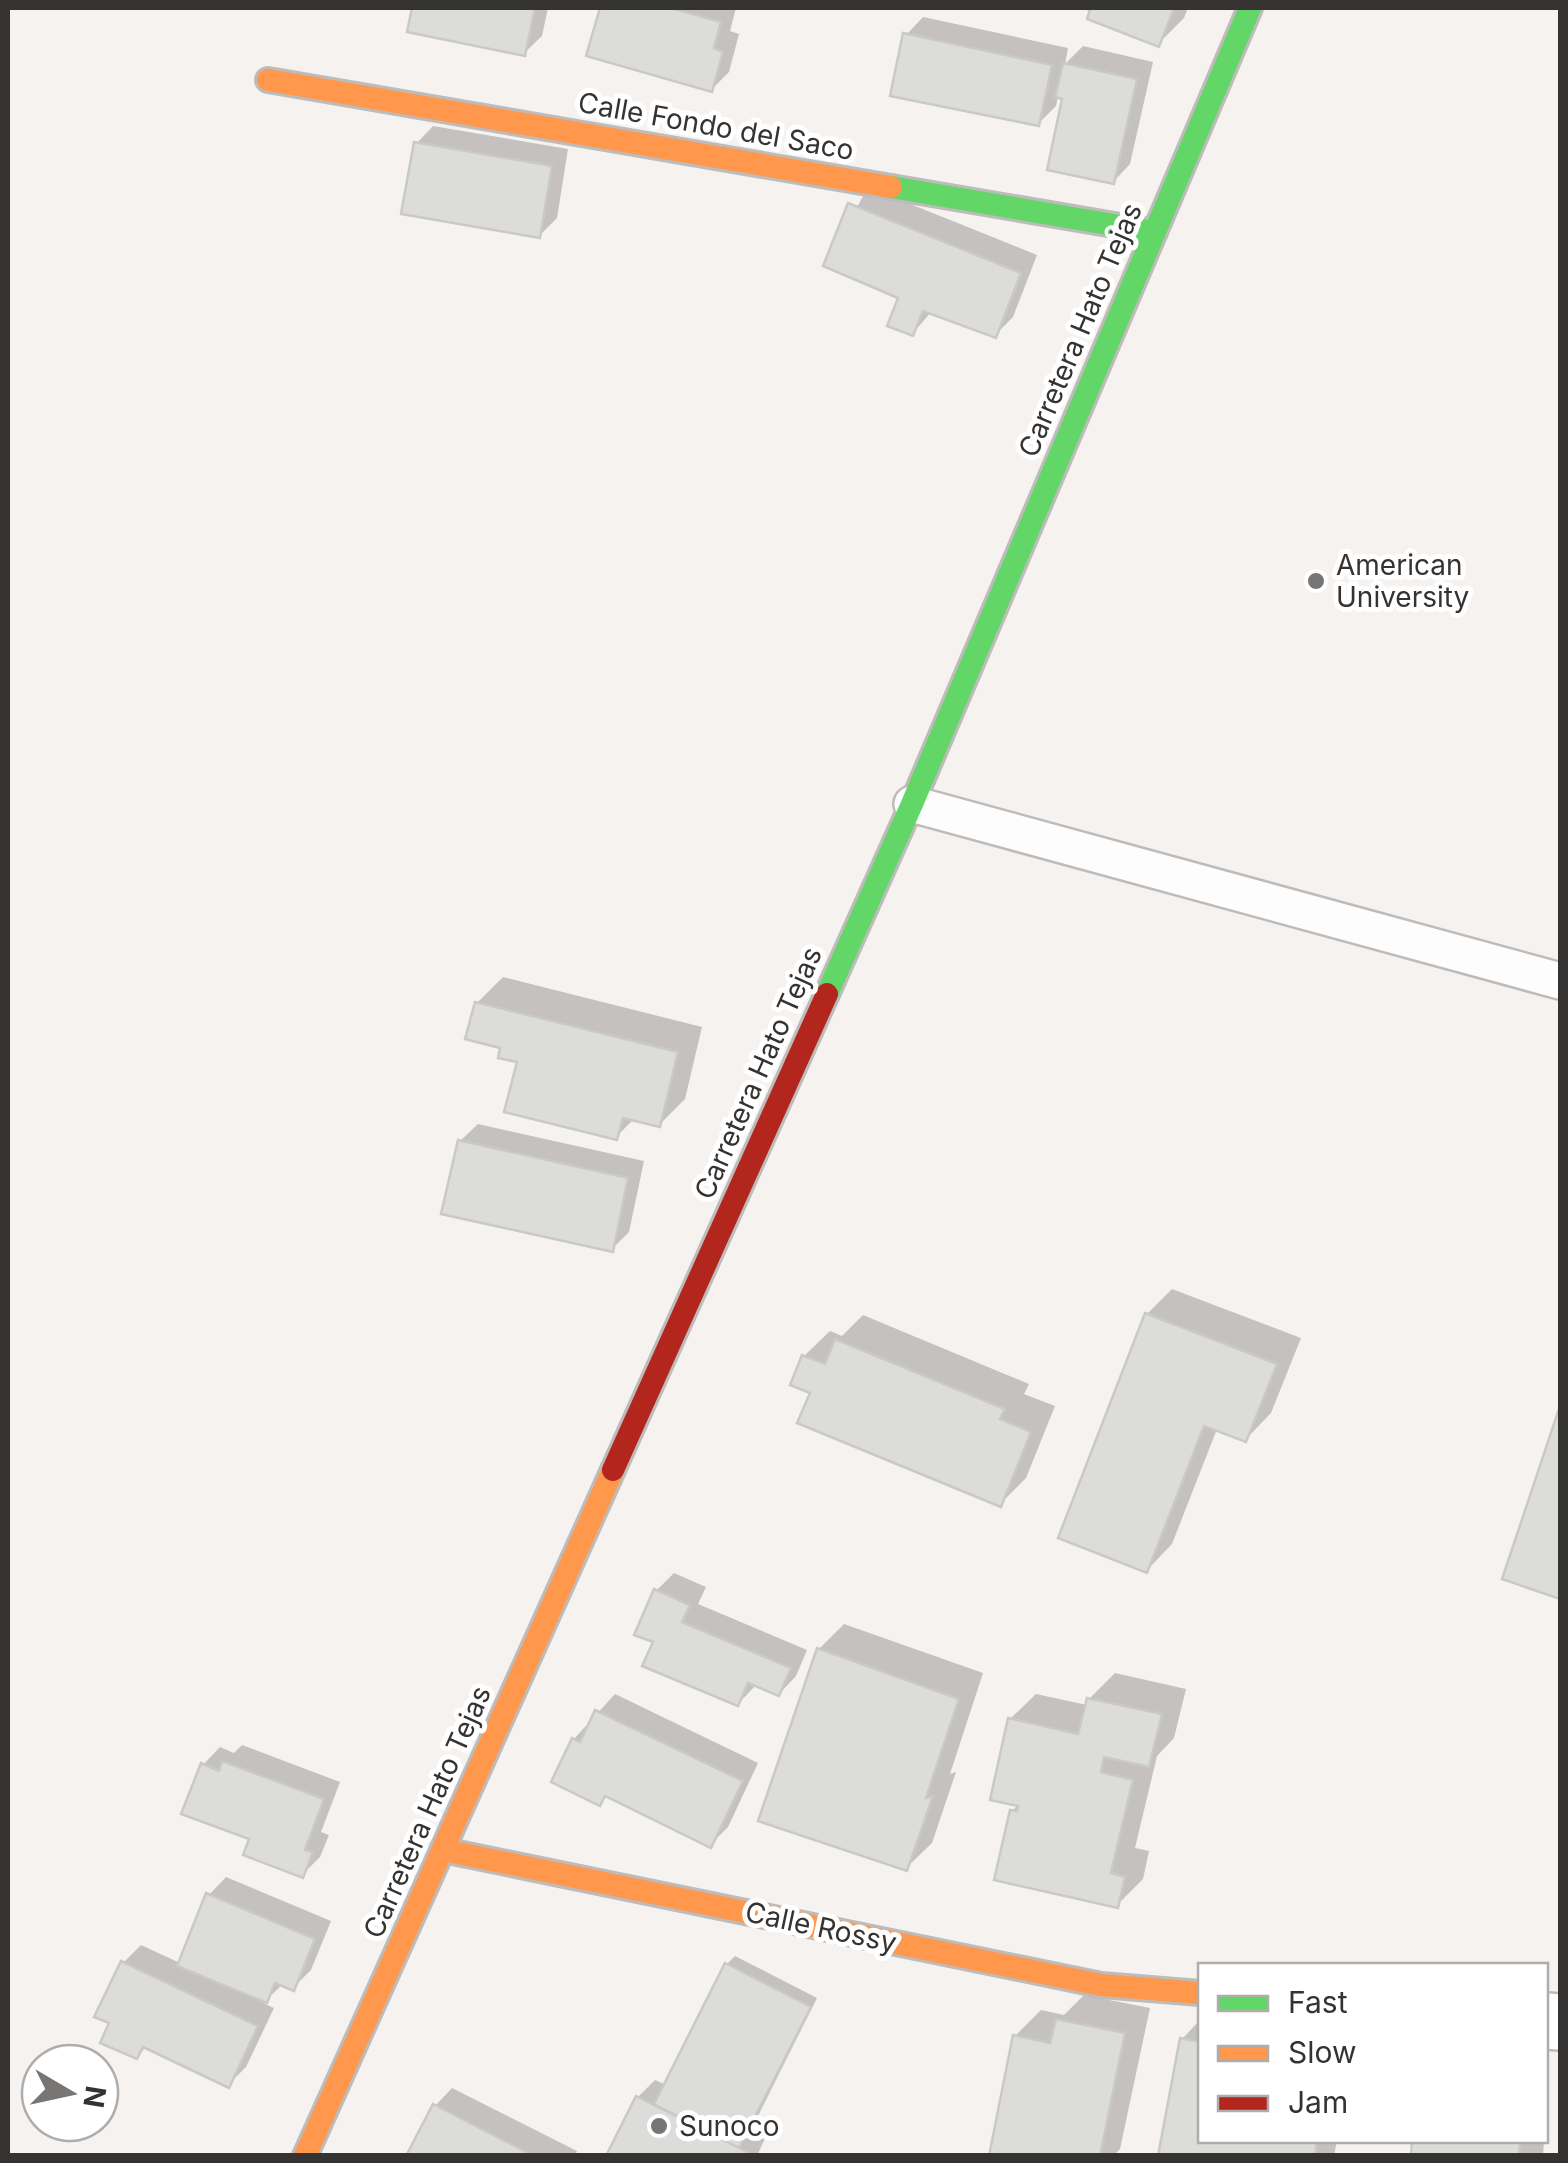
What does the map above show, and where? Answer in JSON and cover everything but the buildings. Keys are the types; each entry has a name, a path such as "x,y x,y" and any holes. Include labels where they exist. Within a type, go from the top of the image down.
{"street":[{"name":"Carretera Hato Tejas","path":"305,2156 912,804 1250,8"},
{"name":"Calle Fondo del Saco","path":"268,80 1155,232"},
{"name":"Calle Rossy","path":"444,1850 1102,1985 1198,1993"}],"lane":[{"path":"912,804 1560,981"}],"traffic: fast":[{"path":"827,994 912,804 1250,8"},
{"path":"891,187 1155,232"}],"traffic: slow":[{"path":"268,80 891,187"},
{"path":"305,2156 613,1470"},
{"path":"443,1850 1101,1985 1198,1993"}],"traffic: jam":[{"path":"613,1470 827,994"}],"place":[{"name":"American University","path":"1316,581"},
{"name":"Sunoco","path":"659,2126"}]}
